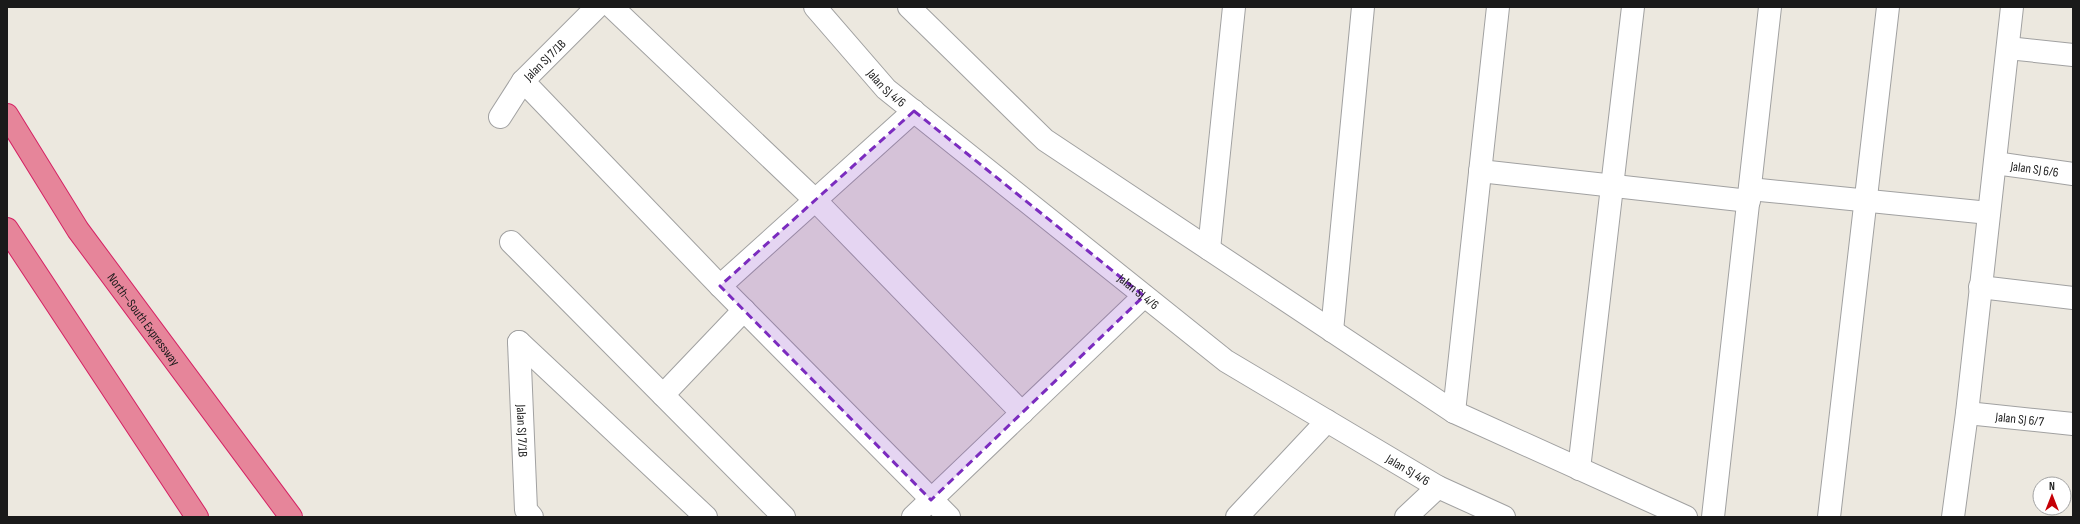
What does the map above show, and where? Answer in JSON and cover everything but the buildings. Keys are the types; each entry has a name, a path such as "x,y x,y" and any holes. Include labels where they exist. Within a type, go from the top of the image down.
{"highway":[{"name":"North–South Expressway","path":"7,115 78,230 291,517"},
{"path":"7,229 198,517"}],"street":[{"name":"Jalan SJ 7/1B","path":"500,117 523,81 597,7"},
{"path":"612,7 815,200 1022,413"},
{"name":"Jalan SJ 4/6","path":"816,7 886,89 1226,361 1438,487 1504,517"},
{"path":"908,7 1045,140 1454,412 1686,517"},
{"path":"1209,249 1234,7"},
{"path":"1332,331 1363,7"},
{"path":"1454,412 1498,7"},
{"path":"1579,469 1633,7"},
{"path":"1713,517 1770,7"},
{"path":"1829,517 1888,7"},
{"path":"1953,517 1967,414 2012,7"},
{"path":"2008,48 2073,54"},
{"path":"523,81 720,286 949,517"},
{"path":"720,286 914,111"},
{"name":"Jalan SJ 6/6","path":"1995,163 2073,174"},
{"path":"1480,172 1612,186 1749,195 1865,200 1990,213"},
{"path":"511,242 784,517"},
{"path":"1980,287 2073,298"},
{"path":"914,517 1144,296"},
{"path":"664,395 744,310"},
{"name":"Jalan SJ 7/1B","path":"532,517 526,510 519,342 706,517"},
{"name":"Jalan SJ 6/7","path":"1967,414 2073,424"},
{"path":"1237,517 1327,421"},
{"path":"1406,517 1438,487"}],"highlighted area":[{"path":"914,111 1144,296 931,500 720,286"}]}
